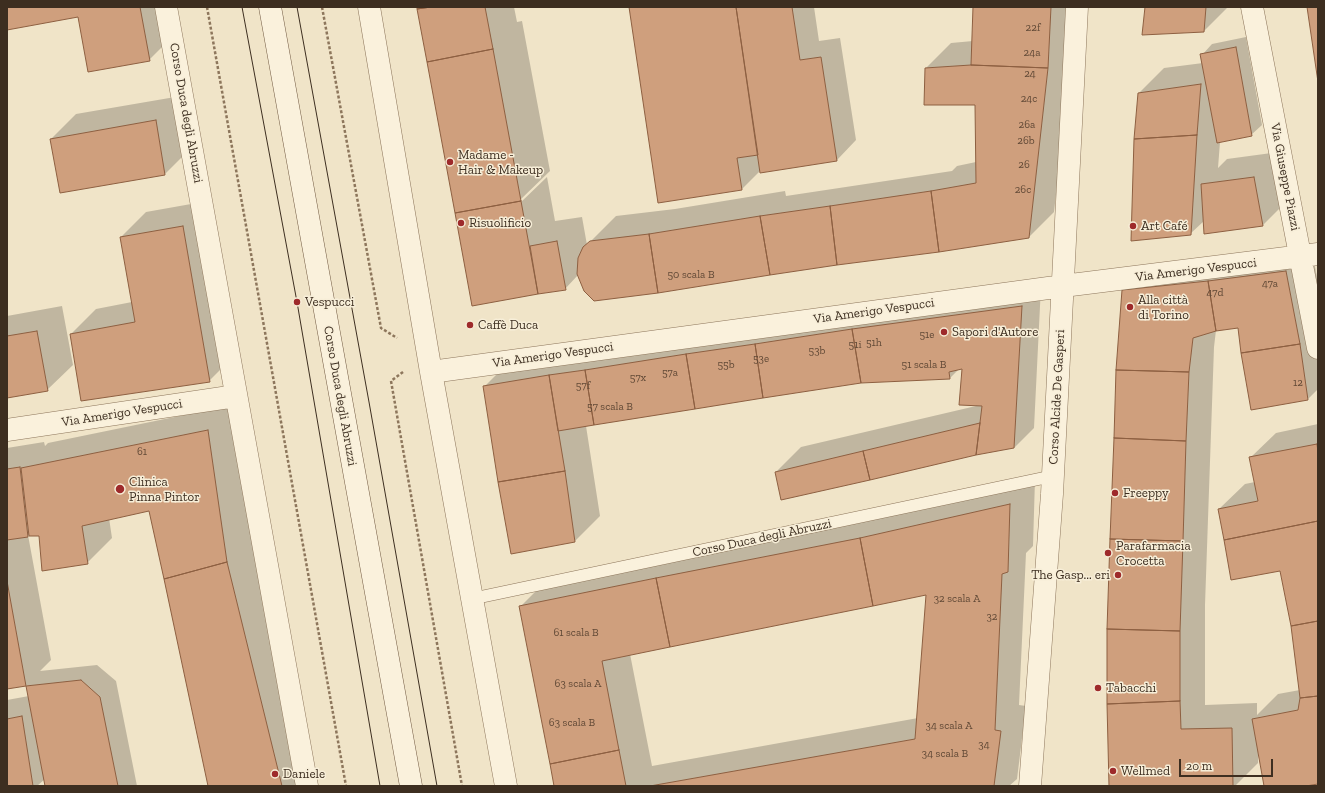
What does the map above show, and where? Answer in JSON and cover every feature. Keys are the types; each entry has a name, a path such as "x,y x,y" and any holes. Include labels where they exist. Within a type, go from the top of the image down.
{"street":[{"name":"Corso Duca degli Abruzzi","path":"166,7 307,786"},
{"name":"Corso Duca degli Abruzzi","path":"270,7 411,786"},
{"path":"369,7 431,372 506,786"},
{"name":"Corso Alcide De Gasperi","path":"1030,786 1053,476 1076,7"},
{"name":"Via Giuseppe Piazzi","path":"1252,7 1309,256 1318,348"},
{"name":"Via Amerigo Vespucci","path":"431,372 1063,286 1309,256"},
{"name":"Via Amerigo Vespucci","path":"7,430 236,396"}],"lane":[{"name":"Corso Duca degli Abruzzi","path":"472,599 1053,476"}],"path":[{"path":"207,7 346,786"},
{"path":"322,7 381,328 402,341"},
{"path":"404,371 391,381 462,786"}],"building":[{"path":"7,7 140,7 150,61 88,72 78,17 7,30"},
{"path":"417,7 431,7 417,9"},
{"path":"431,7 485,7 493,49 427,62 417,9"},
{"path":"629,7 736,7 758,155 737,158 742,190 658,203"},
{"path":"736,7 792,7 800,60 821,57 837,161 760,173"},
{"path":"973,7 1051,7 1048,68 971,65"},
{"path":"1145,7 1206,7 1204,32 1142,35"},
{"path":"1307,7 1318,7 1318,82"},
{"path":"1236,47 1252,136 1217,143 1200,54"},
{"path":"493,49 521,201 455,213 427,62"},
{"path":"971,65 1048,68 1029,238 939,252 931,191 976,183 975,105 924,105 925,68"},
{"path":"1201,84 1197,135 1134,139 1138,93"},
{"path":"156,120 165,175 60,193 50,139"},
{"path":"1197,135 1191,235 1131,241 1134,139"},
{"path":"1254,177 1263,226 1204,234 1201,184"},
{"path":"931,191 939,252 837,265 830,206"},
{"path":"521,201 538,294 472,306 455,213"},
{"path":"830,206 837,265 770,275 760,216"},
{"path":"760,216 770,275 658,293 649,234"},
{"path":"183,226 210,382 81,401 70,334 135,322 120,237"},
{"path":"649,234 658,293 594,301 584,291 577,274 578,258 583,247 590,241"},
{"path":"557,241 566,290 538,294 530,246"},
{"path":"1286,271 1300,344 1241,353 1238,328 1216,331 1208,281"},
{"path":"1208,281 1216,331 1193,338 1189,372 1116,370 1122,290"},
{"path":"1022,306 1014,448 976,455 982,406 959,405 962,369 949,372 950,379 861,383 852,329"},
{"path":"852,329 861,383 763,398 755,344"},
{"path":"37,331 48,391 7,398 7,336"},
{"path":"755,344 763,398 695,409 686,354"},
{"path":"1300,344 1308,400 1251,410 1241,353"},
{"path":"686,354 695,409 594,425 585,370"},
{"path":"585,370 594,425 558,431 549,375"},
{"path":"1116,370 1189,372 1186,441 1114,438"},
{"path":"549,375 565,471 498,482 483,386"},
{"path":"980,423 976,455 870,480 863,451"},
{"name":"Clinica Pinna Pintor","path":"208,430 227,562 164,579 149,511 82,526 88,564 42,571 39,536 29,536 21,468"},
{"path":"1114,438 1186,441 1183,541 1110,539"},
{"path":"1317,444 1318,521 1224,540 1218,509 1258,501 1249,457"},
{"path":"863,451 870,480 781,500 775,472"},
{"path":"20,467 28,537 7,540 7,469"},
{"path":"565,471 575,542 511,554 498,482"},
{"path":"1010,504 1008,572 1002,574 995,730 1001,731 994,786 650,786 915,739 926,595 873,606 860,538"},
{"path":"1318,521 1318,621 1291,626 1280,571 1231,580 1224,540"},
{"path":"860,538 873,606 670,647 656,578"},
{"path":"1110,539 1183,541 1180,631 1107,629"},
{"path":"227,562 282,786 208,786 164,579"},
{"path":"656,578 670,647 602,661 619,750 550,764 519,606"},
{"path":"7,581 26,686 7,689"},
{"path":"1318,621 1318,696 1300,698 1291,626"},
{"path":"1107,629 1180,631 1180,701 1107,704"},
{"path":"81,680 100,697 118,786 45,786 26,686"},
{"path":"1318,696 1318,784 1306,786 1264,786 1252,719 1298,710 1300,698"},
{"path":"1180,701 1181,729 1232,728 1233,786 1109,786 1107,704"},
{"path":"22,716 33,786 7,786 7,719"},
{"path":"619,750 626,786 554,786 550,764"}],"tram line":[{"path":"242,7 297,302 380,786"},
{"path":"297,7 437,786"}],"place":[{"name":"Madame - Hair & Makeup","path":"450,162"},
{"name":"Risuolificio","path":"461,223"},
{"name":"Art Café","path":"1133,226"},
{"name":"Vespucci","path":"297,302"},
{"name":"Alla città di Torino","path":"1130,307"},
{"name":"Caffè Duca","path":"470,325"},
{"name":"Sapori d'Autore","path":"944,332"},
{"name":"Clinica Pinna Pintor","path":"120,489"},
{"name":"Freeppy","path":"1115,493"},
{"name":"Parafarmacia Crocetta","path":"1108,553"},
{"name":"The Gasp... eri","path":"1118,575"},
{"name":"Tabacchi","path":"1098,688"},
{"name":"Wellmed","path":"1113,771"},
{"name":"Daniele","path":"275,774"}]}
